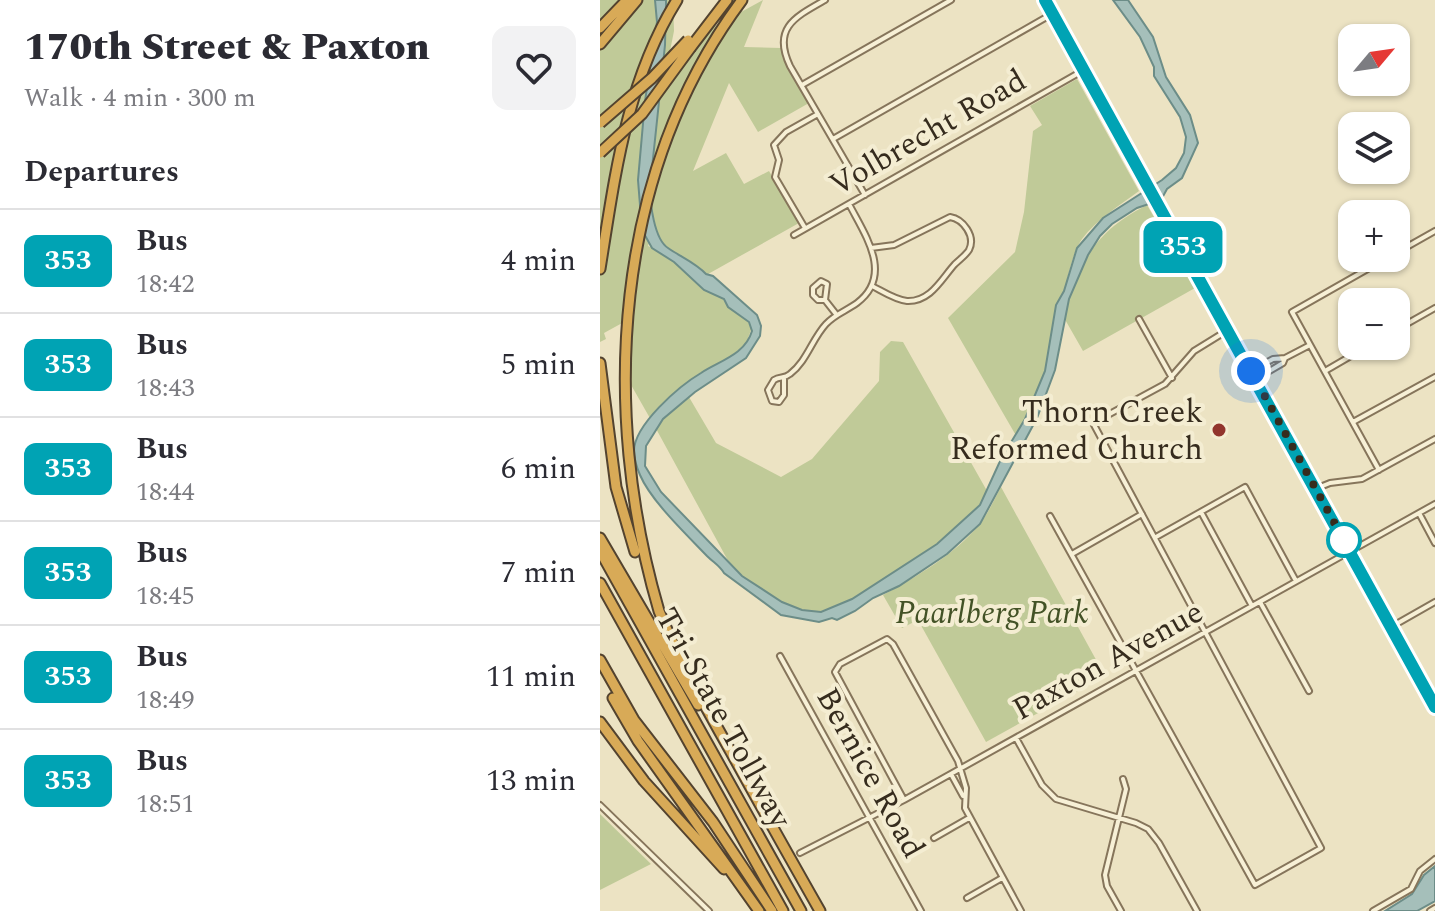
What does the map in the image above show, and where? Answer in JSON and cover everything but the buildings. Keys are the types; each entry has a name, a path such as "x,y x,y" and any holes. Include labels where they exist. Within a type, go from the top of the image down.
{"highway":[{"path":"600,28 627,0"},
{"path":"600,44 637,0"},
{"path":"600,269 628,111 656,36 677,0"},
{"path":"600,153 642,114 689,44 724,0"},
{"path":"742,0 689,85 658,151 630,250 619,330 618,422 631,518 646,572 679,655 820,911"},
{"path":"600,123 689,44"},
{"path":"600,363 616,487 632,546 646,572"},
{"path":"600,538 714,733 746,778"},
{"name":"Tri-State Tollway","path":"600,551 801,911"},
{"name":"Tri-State Tollway","path":"600,583 783,911"},
{"path":"600,660 634,720 713,822 772,911"},
{"path":"600,670 638,741 757,911"},
{"path":"600,722 628,762 711,853 757,911"}],"street":[{"path":"825,0 796,17 784,35 785,55 865,195"},
{"path":"802,85 951,0"},
{"path":"1045,0 1435,707"},
{"path":"833,139 1052,14"},
{"name":"Volbrecht Road","path":"794,235 1084,70"},
{"path":"805,228 775,177 779,160 774,145 786,132 818,114"},
{"path":"784,378 784,395 776,403 770,399 768,390 777,378 784,378 801,363 822,328 836,314 857,303 872,286 876,268 871,248 849,204"},
{"path":"871,248 889,247 945,218 958,218 968,232 970,248 933,291 922,297 908,301 872,286"},
{"path":"1410,245 1435,232"},
{"path":"1362,272 1292,312 1379,470"},
{"path":"825,300 827,284 821,281 812,292 815,298 825,300 836,314"},
{"path":"1410,322 1435,308"},
{"path":"1139,319 1172,378"},
{"path":"1050,516 1255,885 1321,848 1093,423 1172,378 1199,347 1228,330"},
{"path":"1251,371 1310,345"},
{"path":"1256,379 1277,368 1285,358"},
{"path":"1324,371 1343,360"},
{"path":"1353,422 1435,377"},
{"path":"1315,489 1330,483 1362,479 1435,439"},
{"path":"1155,537 1245,487 1296,581"},
{"name":"Paxton Avenue","path":"800,853 904,800 1435,504"},
{"path":"1201,512 1252,606"},
{"path":"1419,513 1435,543"},
{"path":"1072,554 1142,514"},
{"path":"1260,602 1309,691"},
{"path":"1391,627 1435,602"},
{"path":"904,800 835,669 889,639 960,769 966,788 964,798"},
{"name":"Bernice Road","path":"780,656 921,911"},
{"path":"1016,738 1042,785 1056,799 1142,825 1156,837 1197,911"},
{"path":"951,774 964,798 969,818 1021,911"},
{"path":"1121,911 1107,886 1105,875 1126,789 1123,779"},
{"path":"600,805 706,910"},
{"path":"934,838 969,818"},
{"path":"1373,911 1411,889 1420,871 1435,859"},
{"path":"967,898 1002,878"}],"green space":[{"path":"600,0 673,0 674,31 670,51 763,0 744,47 781,48 783,59 809,103 758,132 729,83 693,171 726,153 744,184 769,171 799,223 701,278 656,239 654,230 648,246 671,256 746,316 752,327 746,344 651,420 622,369 624,322 604,333 606,339 600,342"},
{"path":"1077,79 1139,191 1094,225 1077,249 1046,371 1018,439 948,318 1015,252 1024,212 1033,131 1042,125 1030,106"},
{"path":"1147,205 1195,288 1083,351 1063,316 1076,279 1101,238 1113,226"},
{"path":"891,341 903,342 991,498 983,514 850,604 818,612 797,611 752,586 732,568 654,425 686,392 716,443 781,477 812,459 879,381 880,352"},
{"name":"Paarlberg Park","path":"1001,487 1105,676 986,742 918,620 902,628 883,595 922,573 959,546 982,521"},
{"path":"600,814 651,864 600,890"}],"water":[{"path":"655,0 666,0 665,45 650,187 656,229 668,248 713,276 757,315 761,326 760,336 746,358 695,392 663,419 646,446 645,466 661,492 742,576 782,602 802,610 821,612 852,599 937,544 980,505 1001,459 1025,419 1045,371 1056,305 1064,291 1077,248 1103,218 1176,168 1184,153 1186,137 1180,117 1154,76 1154,67 1140,37 1113,0 1128,0 1153,37 1166,77 1190,115 1198,143 1182,178 1167,189 1161,200 1137,208 1112,224 1088,255 1069,299 1055,370 1037,418 980,524 947,554 899,586 837,620 832,618 819,622 781,615 724,573 661,507 645,485 636,463 636,441 649,418 692,379 738,352 752,331 749,322 728,307 724,299 704,290 674,262 652,248 642,230 638,180 645,101 657,22"},
{"path":"1435,866 1435,901 1417,911 1385,911 1412,894 1424,875"}],"bus line":[{"name":"353","path":"1045,0 1435,707"}],"place":[{"name":"Thorn Creek Reformed Church","path":"1219,430"}],"route":[{"path":"1251,371 1346,544 1344,540"}]}
